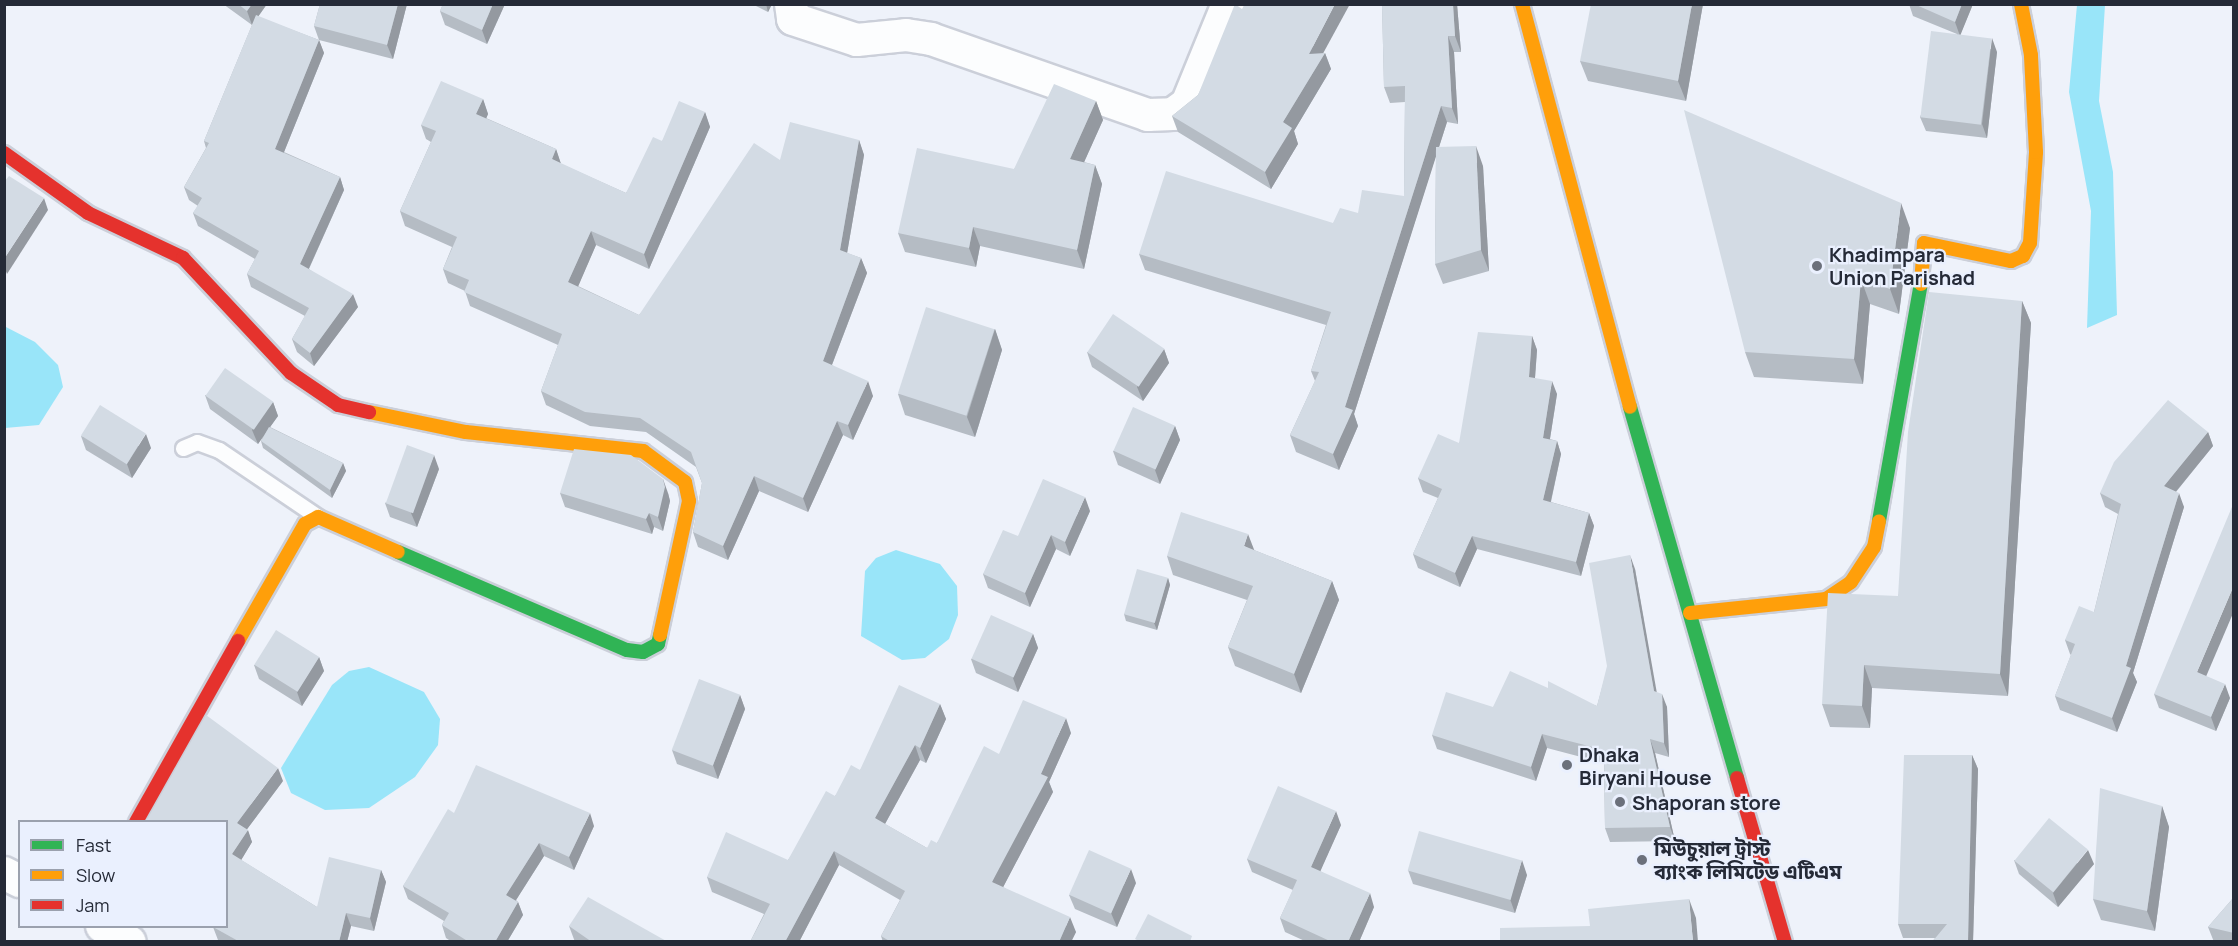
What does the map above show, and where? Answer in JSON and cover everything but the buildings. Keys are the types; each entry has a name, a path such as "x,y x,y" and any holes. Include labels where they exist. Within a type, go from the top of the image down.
{"main road":[{"path":"1522,4 1690,613 1785,942"},
{"path":"1690,613 1826,598 1851,582 1875,547 1920,306 1924,243 2011,261 2023,256 2030,243 2036,152 2031,55 2021,4"},
{"path":"4,153 88,213 183,258 291,373 338,405 466,432 643,451 685,482 689,501 658,644 643,652 627,650 318,517 297,534 137,820"}],"street":[{"path":"791,4 793,19 857,40 906,34 931,39 1148,115 1173,114 1187,104 1228,4"},
{"path":"4,873 18,880"},
{"path":"104,928 130,942"}],"lane":[{"path":"183,448 197,441 219,450 318,517"}],"water":[{"path":"2077,5 2105,5 2099,101 2113,172 2117,315 2087,328 2091,211 2069,92"},
{"path":"4,326 35,342 58,365 63,387 39,425 5,428"},
{"path":"896,550 940,564 957,586 958,615 949,639 925,658 902,660 861,636 865,571 876,558"},
{"path":"369,667 424,692 440,719 438,745 415,777 369,808 325,810 291,793 281,768 332,685 349,671"}],"traffic: fast":[{"path":"1879,521 1921,284"},
{"path":"1630,407 1737,778"},
{"path":"398,552 627,650 643,652 658,644 660,635"}],"traffic: slow":[{"path":"1522,4 1630,407"},
{"path":"1921,284 1924,243 2011,261 2023,256 2030,243 2036,152 2031,55 2021,4"},
{"path":"369,412 466,432 643,451 685,482 689,501 660,635"},
{"path":"238,641 305,524 318,517 398,552"},
{"path":"1690,613 1826,599 1851,582 1874,547 1879,521"}],"traffic: jam":[{"path":"4,153 88,213 183,258 291,373 338,405 369,412"},
{"path":"137,820 238,641"},
{"path":"1737,778 1785,942"}],"place":[{"name":"Khadimpara Union Parishad","path":"1817,266"},
{"name":"Dhaka Biryani House","path":"1567,765"},
{"name":"Shaporan store","path":"1620,802"},
{"name":"মিউচুয়াল ট্রাস্ট ব্যাংক লিমিটেড এটিএম","path":"1642,860"}]}
